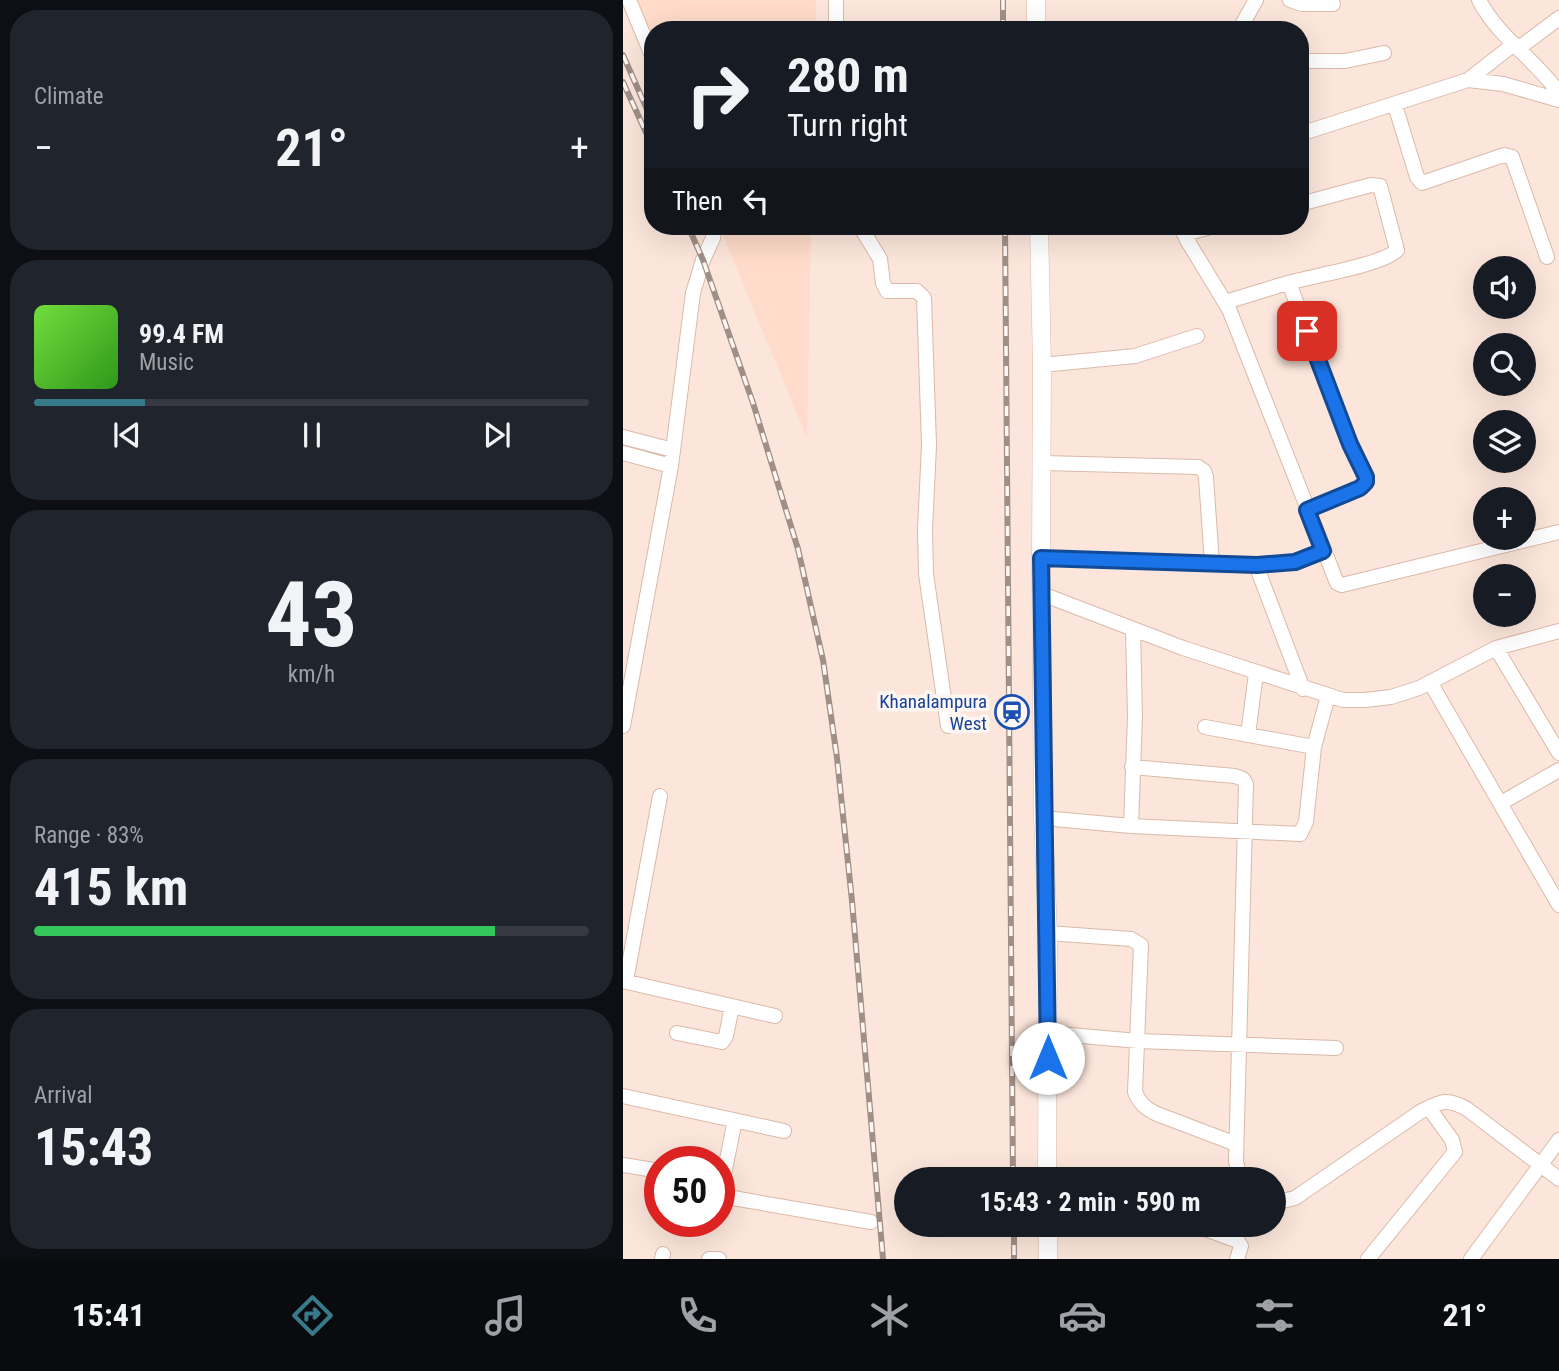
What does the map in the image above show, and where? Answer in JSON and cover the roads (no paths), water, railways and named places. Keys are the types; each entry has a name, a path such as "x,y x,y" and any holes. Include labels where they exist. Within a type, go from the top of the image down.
{"main road":[{"path":"1036,0 1036,21"},
{"path":"1039,235 1043,818 1048,933 1047,1167"},
{"path":"1048,1237 1048,1259"}],"street":[{"path":"629,0 644,36"},
{"path":"836,0 836,21"},
{"path":"1245,21 1256,0"},
{"path":"1290,0 1303,4 1333,4"},
{"path":"1479,0 1501,32 1545,73 1559,93"},
{"path":"1309,131 1468,80 1559,18"},
{"path":"1309,61 1345,61 1384,53"},
{"path":"1468,80 1503,84 1559,100"},
{"path":"1395,105 1417,177 1422,183 1504,155 1512,156 1547,257"},
{"path":"1225,302 1364,264 1393,254 1397,250 1386,200 1380,186 1371,185 1309,202"},
{"path":"623,726 671,466 693,293 714,235"},
{"path":"865,235 880,259 884,287 891,293 917,291 924,298 929,445 926,574 948,726"},
{"path":"1186,235 1225,302 1242,339 1333,579 1337,583 1342,585 1559,532"},
{"path":"1289,283 1350,444 1366,477 1366,482 1360,488 1307,510"},
{"path":"1042,365 1135,356 1197,336"},
{"path":"623,437 673,450"},
{"path":"623,453 671,466"},
{"path":"1042,463 1198,467 1206,477 1212,564"},
{"path":"1041,558 1257,565 1295,562 1323,551"},
{"path":"1257,565 1303,689"},
{"path":"1042,594 1133,631 1343,700 1391,697 1419,688 1496,648 1559,631"},
{"path":"1131,827 1135,716 1133,631"},
{"path":"623,638 640,636"},
{"path":"1496,648 1559,753"},
{"path":"1248,735 1256,673"},
{"path":"1430,682 1559,905"},
{"path":"1043,818 1131,827 1300,834 1303,830 1314,747 1328,696"},
{"path":"1205,727 1314,747"},
{"path":"1132,767 1235,776 1243,779 1247,792 1237,1167"},
{"path":"1501,803 1559,770"},
{"path":"660,796 625,981 775,1016"},
{"path":"1048,933 1131,939 1142,945 1135,1092 1139,1101 1145,1108 1236,1144"},
{"path":"677,1033 722,1042 726,1036 732,1006"},
{"path":"1048,1033 1138,1041 1336,1048"},
{"path":"623,1096 784,1131"},
{"path":"1286,1200 1295,1198 1429,1108 1440,1102 1450,1101 1458,1104 1559,1179"},
{"path":"1369,1259 1455,1152 1452,1140 1429,1108"},
{"path":"729,1146 735,1121"},
{"path":"1471,1259 1559,1140"},
{"path":"623,1165 644,1168"},
{"path":"735,1198 871,1222"},
{"path":"1227,1237 1238,1241 1241,1246 1237,1259"},
{"path":"709,1259 719,1259"}],"railway":[{"path":"1003,0 1003,21"},
{"path":"623,55 644,103"},
{"path":"623,82 644,128"},
{"path":"692,235 753,403 798,549 823,660 837,758 852,901 883,1259"},
{"path":"1005,235 1013,1167"},
{"path":"1014,1237 1014,1259"}],"place":[{"name":"Khanalampura West","path":"1012,712"}]}
